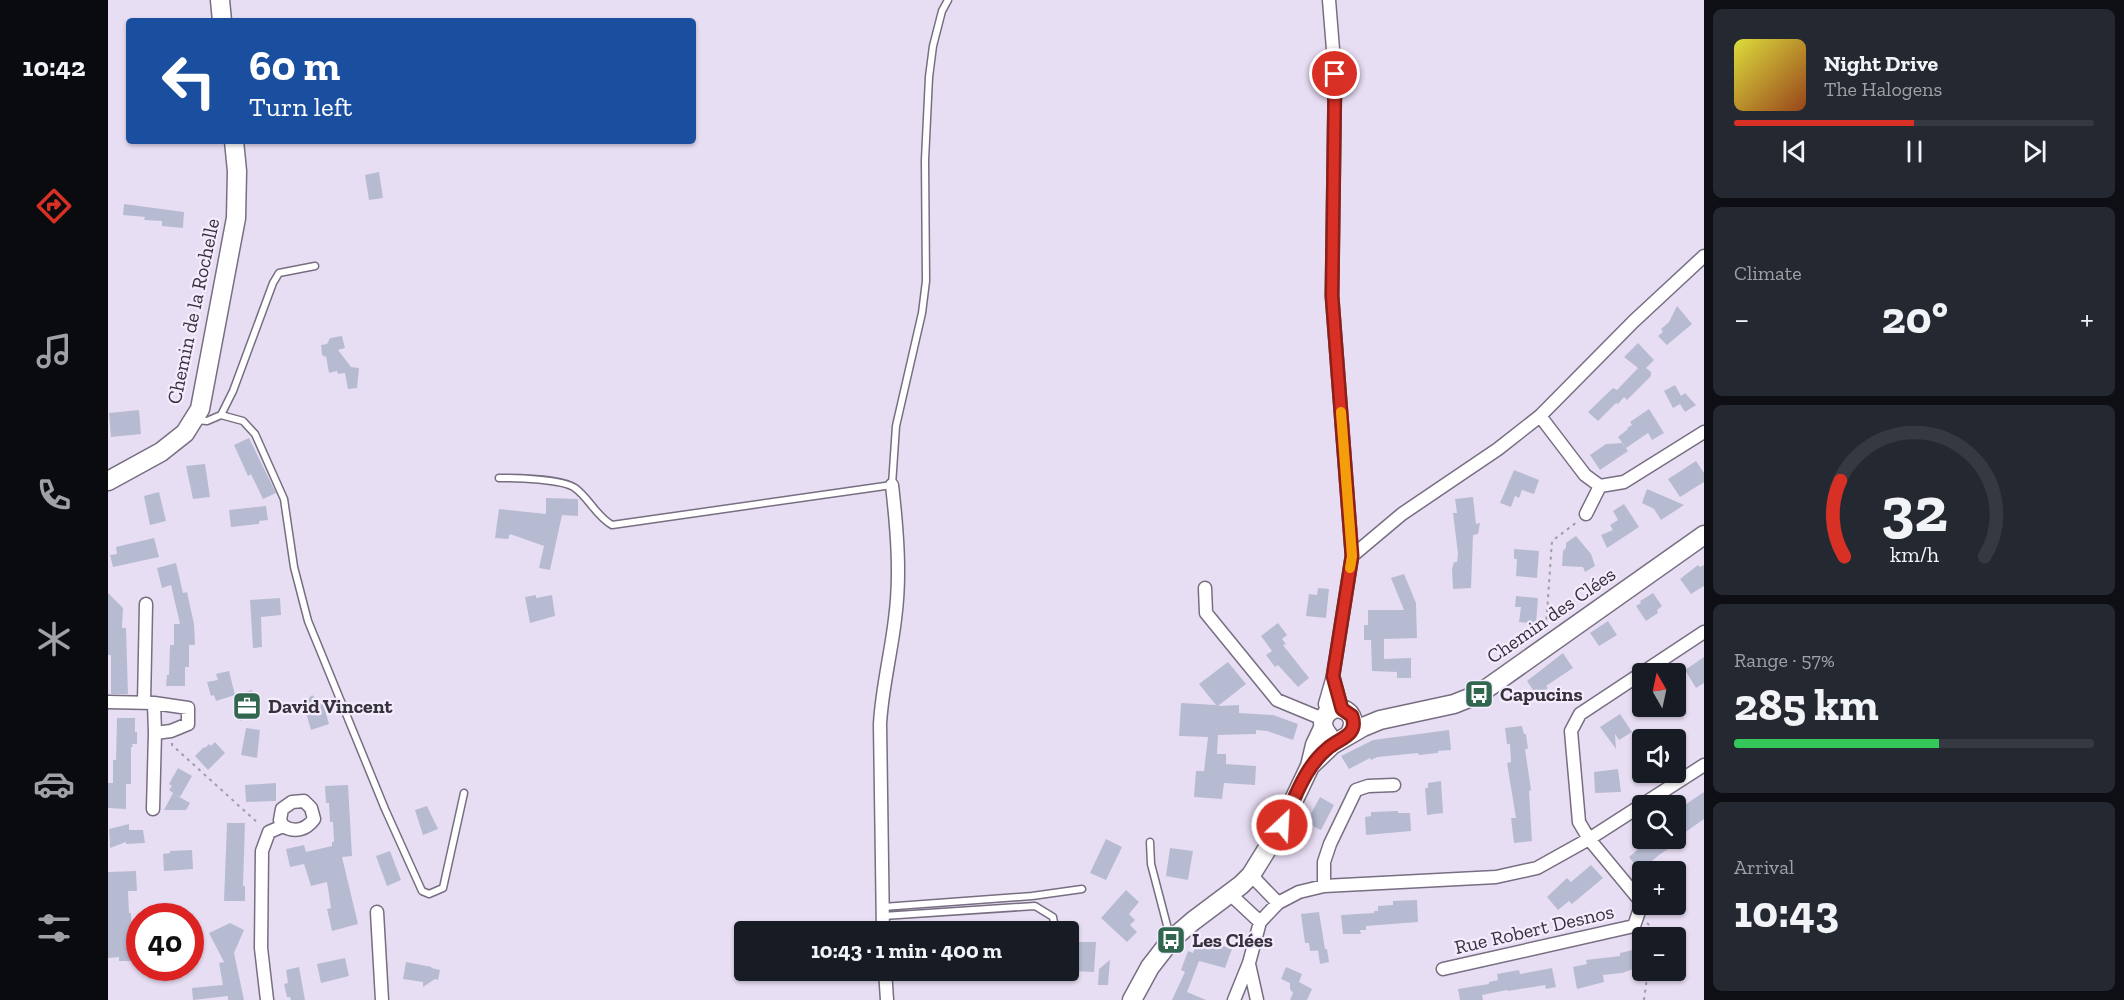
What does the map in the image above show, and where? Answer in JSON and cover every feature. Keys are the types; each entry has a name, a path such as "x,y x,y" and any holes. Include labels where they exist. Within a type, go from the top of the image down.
{"street":[{"path":"220,0 222,18"},
{"path":"1132,1000 1159,953 1193,921 1230,894 1251,875 1282,825 1310,766 1315,745 1337,722 1333,676 1352,556 1332,296 1335,74 1329,0"},
{"name":"Chemin de la Rochelle","path":"108,481 161,452 185,433 200,409 236,218 237,171 234,144"},
{"path":"1352,556 1402,514 1498,449 1540,416 1634,321 1704,256"},
{"path":"1540,416 1585,475 1600,486 1624,482 1704,432"},
{"path":"883,921 880,724 882,694 895,618 897,533 892,485"},
{"path":"1586,514 1600,486"},
{"name":"Chemin des Clées","path":"1337,722 1380,720 1429,711 1473,697 1704,535"},
{"path":"1205,588 1206,613 1277,700 1337,722"},
{"path":"147,604 149,703 154,733 153,809"},
{"path":"1589,839 1580,822 1571,731 1580,714 1704,632"},
{"path":"108,702 149,703 188,708 188,724 171,731 154,733"},
{"path":"1234,1000 1260,922 1278,903 1299,892 1324,886 1496,877 1537,867 1589,839 1704,765"},
{"path":"1324,886 1324,862 1330,844 1356,790 1368,786 1395,785"},
{"path":"304,801 311,808 314,819 308,827 298,830 283,826 280,819 282,808 292,802 304,801"},
{"path":"267,1000 261,948 262,851 269,832 283,826"},
{"name":"Rue Robert Desnos","path":"1443,969 1634,926 1642,903 1589,839"},
{"path":"1251,875 1278,903"},
{"path":"1230,894 1260,922"},
{"path":"377,912 382,1000"},
{"path":"1248,963 1257,1000"},
{"path":"886,981 887,1000"}],"lane":[{"path":"499,478 535,478 574,487 603,520 612,525 892,485 896,426 922,313 926,281 925,160 928,77 936,34 942,11 948,0"},
{"path":"221,415 233,391 273,283 279,273 315,266"},
{"path":"193,420 207,420 221,415 243,422 255,434 284,499 294,567 308,621 384,809 422,891 429,894 443,888 464,793"},
{"path":"1149,842 1151,864 1168,928 1175,937"},
{"path":"883,912 1082,889"},
{"path":"883,912 1035,906 1053,917 1053,921"}],"path":[{"path":"1554,639 1546,627 1545,613 1552,541 1586,514"},
{"path":"172,745 269,832"},
{"path":"1644,1000 1647,981"}],"building":[{"path":"379,172 383,198 369,200 365,175"},
{"path":"124,204 184,212 183,228 162,226 162,221 144,220 145,217 123,215"},
{"path":"1677,306 1692,324 1667,345 1658,336 1663,332 1661,329 1669,322"},
{"path":"342,336 345,348 338,350 351,367 359,368 357,388 348,389 345,373 338,374 337,371 329,373 326,356 322,354 321,345 327,344 330,338"},
{"path":"1638,343 1654,360 1646,368 1651,372 1651,376 1627,400 1624,397 1598,421 1588,412 1613,388 1617,390 1638,368 1624,357"},
{"path":"1675,385 1681,396 1685,393 1696,405 1685,412 1680,404 1673,408 1664,391"},
{"path":"1649,409 1664,433 1652,440 1648,433 1626,448 1618,437 1632,425 1630,422"},
{"path":"139,410 141,434 111,437 109,413"},
{"path":"249,438 276,493 263,499 251,474 248,476 234,445"},
{"path":"1622,443 1628,451 1600,470 1590,455 1606,444"},
{"path":"1696,461 1704,473 1704,482 1680,497 1668,479"},
{"path":"205,464 210,497 193,499 186,466"},
{"path":"1514,470 1539,480 1534,494 1522,490 1519,498 1515,496 1511,507 1500,503"},
{"path":"1647,489 1684,505 1661,520 1654,509 1642,503"},
{"path":"159,492 166,521 150,525 144,496"},
{"path":"1473,497 1476,524 1480,523 1478,534 1473,535 1471,588 1453,589 1452,569 1454,562 1457,562 1458,554 1453,513 1457,513 1455,499"},
{"path":"546,498 578,499 578,516 562,515 550,570 539,568 544,546 510,534 508,539 495,538 499,509 546,514"},
{"path":"1624,504 1639,527 1607,548 1601,535 1613,530 1610,525 1618,520 1613,511"},
{"path":"266,506 268,520 259,521 259,524 231,527 229,510"},
{"path":"1576,536 1591,554 1595,566 1585,572 1583,567 1562,566 1566,543"},
{"path":"154,538 159,557 113,567 110,555 117,554 116,547"},
{"path":"1514,549 1539,551 1537,578 1516,576 1517,559 1514,559"},
{"path":"176,563 183,593 187,592 194,624 195,645 189,645 189,667 185,667 185,686 166,686 167,675 169,675 170,645 174,645 174,624 180,624 171,585 162,588 157,568"},
{"path":"1698,565 1700,567 1704,565 1704,586 1691,594 1680,579"},
{"path":"1404,574 1416,603 1417,638 1384,639 1384,659 1411,658 1411,678 1397,678 1397,672 1372,671 1371,640 1364,640 1364,625 1368,625 1368,610 1404,610 1391,578"},
{"path":"1318,588 1329,589 1326,618 1306,616 1309,594 1317,595"},
{"path":"108,593 123,608 122,628 126,628 128,694 111,694 111,655 108,655"},
{"path":"1653,593 1662,606 1657,610 1658,613 1646,621 1636,606"},
{"path":"536,595 536,598 552,595 555,616 530,623 525,597"},
{"path":"1516,596 1538,598 1536,624 1519,622 1521,607 1515,607"},
{"path":"280,598 281,615 261,617 262,647 253,648 250,600"},
{"path":"1608,621 1617,635 1599,646 1590,633"},
{"path":"1278,623 1287,635 1282,639 1286,644 1283,645 1309,678 1298,687 1278,665 1275,667 1266,655 1272,651 1261,636"},
{"path":"1563,653 1573,668 1546,686 1548,688 1537,696 1527,681"},
{"path":"1704,657 1704,683 1696,688 1686,669"},
{"path":"1228,662 1246,684 1218,706 1239,705 1239,713 1273,715 1298,724 1293,740 1267,731 1256,730 1256,734 1218,735 1217,754 1226,754 1226,764 1256,766 1255,785 1224,783 1222,799 1194,797 1196,771 1204,771 1208,737 1179,736 1181,703 1216,705 1199,684"},
{"path":"229,671 235,695 216,701 214,695 211,696 207,682 218,680 216,674"},
{"path":"252,690 259,715 240,721 233,696"},
{"path":"312,695 324,706 329,724 311,730 307,716 299,710"},
{"path":"1620,714 1632,732 1619,740 1615,734 1616,749 1600,727"},
{"path":"117,718 135,718 135,732 137,732 137,744 132,744 133,747 131,747 131,784 126,784 126,809 108,808 108,783 113,783 113,760 116,760"},
{"path":"1522,726 1526,734 1528,749 1525,749 1531,790 1529,791 1532,841 1514,843 1511,818 1516,818 1507,763 1511,762 1510,744 1507,744 1505,728"},
{"path":"246,728 260,730 257,758 241,755"},
{"path":"1449,730 1451,750 1419,755 1418,753 1377,757 1371,760 1370,758 1349,769 1341,756 1373,740"},
{"path":"215,742 225,753 208,770 195,756 204,747 209,744 211,746"},
{"path":"178,768 192,776 180,797 174,794 190,803 186,810 164,810 173,793 169,790 172,786 169,784"},
{"path":"1618,769 1621,792 1595,793 1594,772"},
{"path":"1441,781 1443,813 1427,815 1425,788 1428,788 1428,783"},
{"path":"276,783 276,801 246,802 245,785"},
{"path":"348,785 352,856 342,857 358,924 332,931 327,909 331,908 327,882 311,886 304,864 290,867 286,849 304,845 306,852 332,846 334,842 333,822 330,822 325,786"},
{"path":"1704,792 1704,819 1686,832 1686,804"},
{"path":"1320,797 1334,805 1321,830 1306,823"},
{"path":"427,806 438,829 423,835 415,810"},
{"path":"1398,811 1398,813 1410,813 1411,831 1366,835 1365,817 1371,816 1371,812"},
{"path":"227,823 245,823 243,886 245,886 245,901 224,901"},
{"path":"129,824 129,830 143,830 145,843 126,844 126,842 110,848 109,829"},
{"path":"1106,839 1122,847 1106,880 1090,873"},
{"path":"1170,848 1193,851 1188,880 1166,876"},
{"path":"1638,849 1668,849 1652,861 1632,861 1629,857"},
{"path":"192,850 193,869 164,871 163,854 170,853 170,851"},
{"path":"390,851 401,880 387,886 376,856"},
{"path":"1591,865 1603,878 1572,904 1569,901 1558,910 1547,897 1567,878 1571,882"},
{"path":"136,871 137,891 128,891 129,903 126,903 126,961 119,961 119,957 108,958 108,872"},
{"path":"1126,890 1139,902 1129,914 1135,920 1130,925 1137,932 1127,942 1101,918"},
{"path":"1417,900 1418,922 1366,926 1366,930 1360,930 1361,934 1343,934 1341,915 1374,913 1378,911 1378,906 1393,905 1393,901"},
{"path":"1319,912 1329,962 1320,964 1318,950 1310,951 1309,943 1305,943 1301,914"},
{"path":"230,923 244,930 234,953 244,1000 228,1000 228,996 193,1000 192,988 223,985 219,963 224,962 209,933"},
{"path":"1203,939 1232,949 1225,968 1199,961 1187,992 1206,1000 1172,1000 1185,972 1181,970 1188,951 1193,953 1195,947 1199,948"},
{"path":"1079,942 1096,942 1094,972 1079,971"},
{"path":"1632,950 1632,969 1603,975 1604,982 1577,989 1573,967 1587,964 1586,960 1620,956 1620,953"},
{"path":"345,958 349,976 321,983 317,964"},
{"path":"1110,960 1108,985 1098,985 1099,969"},
{"path":"406,962 440,970 438,980 435,979 423,987 423,982 403,979"},
{"path":"299,967 305,1000 291,1000 287,997 284,984 288,983 286,970"},
{"path":"1286,967 1302,974 1299,982 1312,989 1307,1000 1290,1000 1293,993 1290,983 1281,979"},
{"path":"1552,968 1556,987 1546,989 1545,985 1507,990 1482,995 1483,1000 1460,1000 1458,989 1489,984 1489,982 1498,980 1497,974 1519,970 1520,974"}],"slow traffic":[{"path":"1341,412 1352,556 1350,568"}],"place":[{"name":"Capucins","path":"1479,694"},
{"name":"David Vincent","path":"247,706"},
{"name":"Les Clées","path":"1171,940"}],"route":[{"path":"1282,825 1310,766 1327,749 1346,737 1353,728 1354,722 1348,711 1342,709 1340,694 1333,676 1352,556 1332,296 1335,74"}]}
